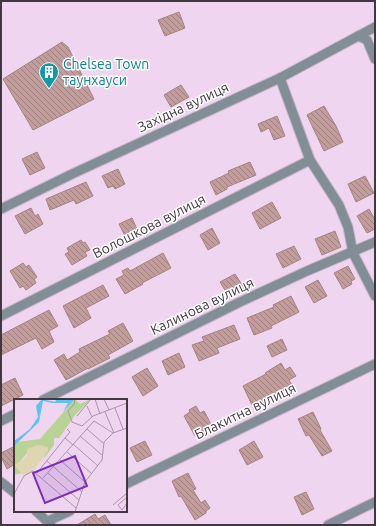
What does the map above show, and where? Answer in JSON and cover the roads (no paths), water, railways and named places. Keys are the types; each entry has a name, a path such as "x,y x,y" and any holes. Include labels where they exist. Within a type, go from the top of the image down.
{"street":[{"name":"Західна вулиця","path":"1,209 72,174 280,78 375,27"},
{"path":"358,36 367,40 375,59"},
{"path":"280,78 310,160 339,205 348,227 353,253 375,296"},
{"name":"Волошкова вулиця","path":"1,316 310,160"},
{"name":"Калинова вулиця","path":"45,399 240,302 375,242"},
{"name":"Блакитна вулиця","path":"127,484 375,364"},
{"path":"1,421 14,414"},
{"path":"1,482 14,492"},
{"path":"328,525 375,502"},
{"path":"37,512 49,523 68,512"}],"place":[{"name":"Chelsea Town таунхауси","path":"49,89"}]}
